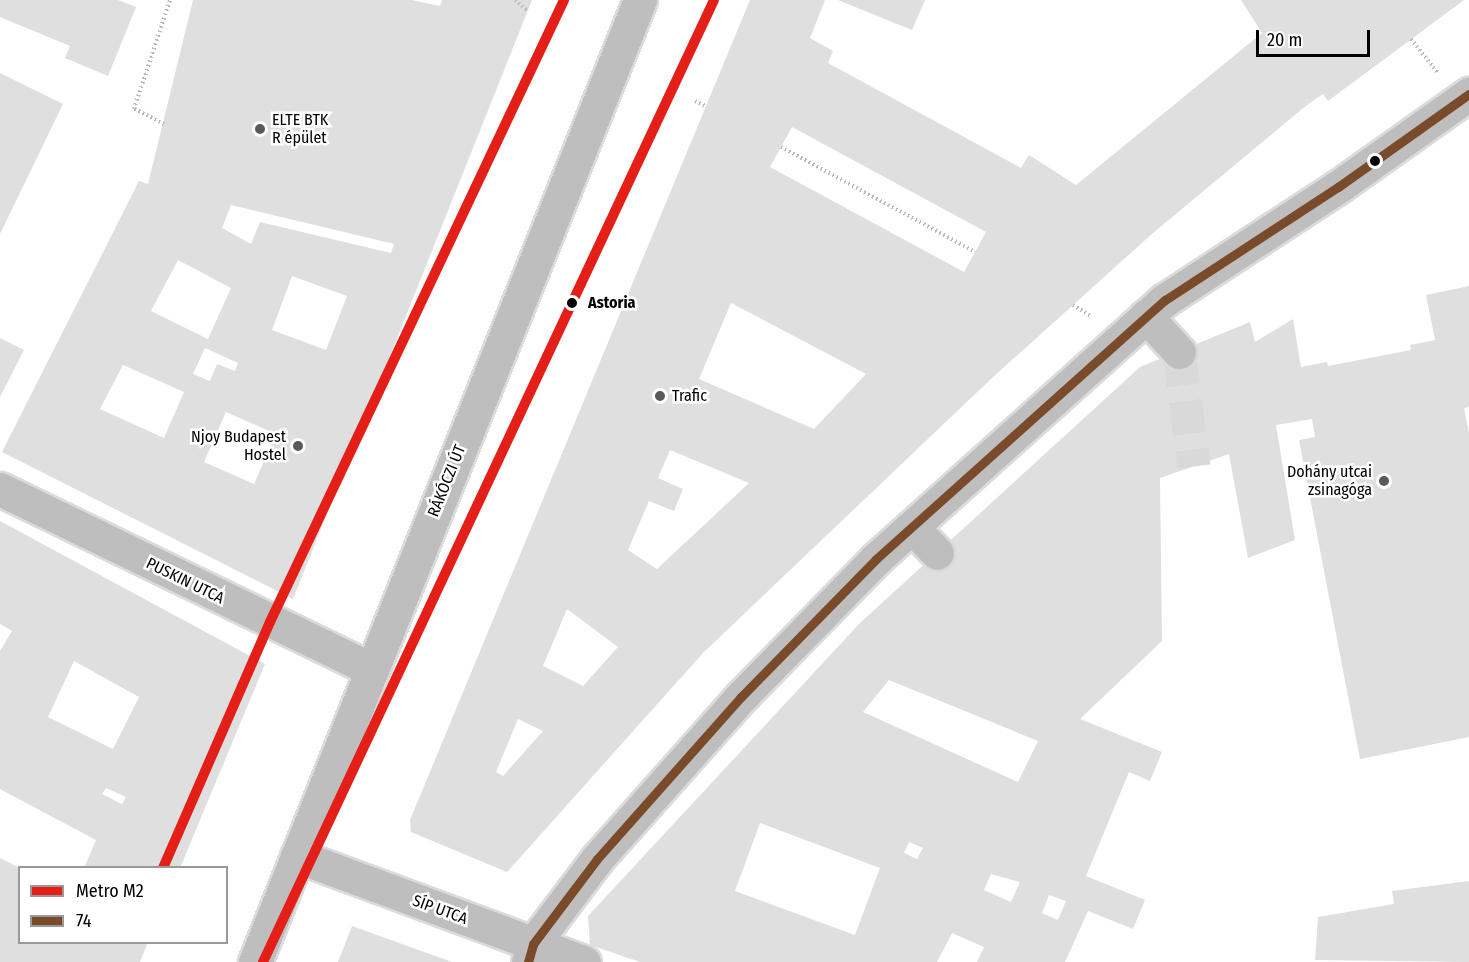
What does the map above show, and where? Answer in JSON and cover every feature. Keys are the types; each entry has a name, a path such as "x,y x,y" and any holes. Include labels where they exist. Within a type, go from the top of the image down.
{"street":[{"name":"RÁKÓCZI ÚT","path":"255,962 639,0"},
{"path":"530,953 597,860 741,697 912,526 1146,316 1338,187 1469,94"},
{"path":"1338,187 1388,171 1469,112"},
{"path":"1146,316 1179,352"},
{"name":"PUSKIN UTCA","path":"0,489 371,669"},
{"path":"912,526 937,553"},
{"name":"SÍP UTCA","path":"297,856 530,953 584,962"}],"path":[{"path":"164,124 134,109 170,0"},
{"path":"515,0 528,12"},
{"path":"695,100 706,106"},
{"path":"781,147 975,252"}],"building":[{"path":"0,0 118,0 136,7 108,76 65,58 70,46 0,17"},
{"path":"193,0 411,0 440,6 442,0 532,0 293,599 2,452 139,181 148,184","holes":["231,205 394,244 391,253 260,222 251,244 222,228","178,260 231,288 208,339 151,311","292,276 347,296 326,350 272,330","205,348 238,363 235,371 217,364 210,381 193,374","123,365 184,392 164,438 100,409","226,412 276,434 254,484 204,462"]},
{"path":"750,0 825,0 810,38 833,51 828,63 1021,168 1029,155 1076,185 1262,33 1241,0 1464,0 1328,101 1323,94 1307,105 1153,233 992,378 703,653 507,872 411,832 410,820","holes":["792,127 986,232 964,272 770,167","731,303 866,374 814,429 699,379","670,450 749,483 657,569 628,550 649,501 674,511 683,489 658,478","567,609 618,647 583,686 543,666","518,719 543,731 503,776 496,772"]},
{"path":"838,0 925,0 912,30"},
{"path":"0,73 63,104 0,234"},
{"path":"1469,286 1469,407 1464,408 1469,433 1469,737 1360,759 1299,440 1315,437 1312,419 1276,425 1295,540 1248,558 1229,454 1160,478 1162,641 1080,719 1162,752 1150,781 1129,772 1086,876 1145,900 1133,929 1088,911 1065,962 977,962 984,947 952,933 937,962 640,962 590,945 588,916 860,623 1140,367 1250,322 1255,342 1293,319 1301,367 1327,362 1328,366 1411,350 1410,345 1435,340 1426,295","holes":["889,680 1038,741 1018,782 863,712","760,823 880,868 855,935 735,891","909,842 923,848 917,859 904,853","991,874 1020,882 1011,902 984,890","1049,895 1066,901 1058,920 1042,913"]},
{"path":"0,338 24,350 0,397"},
{"path":"0,521 265,664 181,866 85,866 96,840 0,789 0,651 12,631 0,624","holes":["74,661 139,697 113,749 48,717","106,788 126,797 122,804 102,794"]},
{"path":"0,858 18,867 18,944 147,944 140,962 0,962"},
{"path":"1469,881 1469,962 1315,960 1318,917 1394,904 1392,891"},
{"path":"352,926 452,962 338,962"}],"tunnel":[{"path":"1179,352 1194,466"}],"metro line":[{"name":"M2","path":"164,866 270,622 564,0"},
{"name":"M2","path":"263,962 714,0"}],"transit line":[{"name":"74","path":"528,962 533,944 597,859 741,697 876,559 1165,300 1338,187 1469,94"}],"place":[{"name":"ELTE BTK R épület","path":"260,129"},
{"name":"Astoria","path":"572,303"},
{"name":"Trafic","path":"660,396"},
{"name":"Njoy Budapest Hostel","path":"298,446"},
{"name":"Dohány utcai zsinagóga","path":"1384,481"}]}
